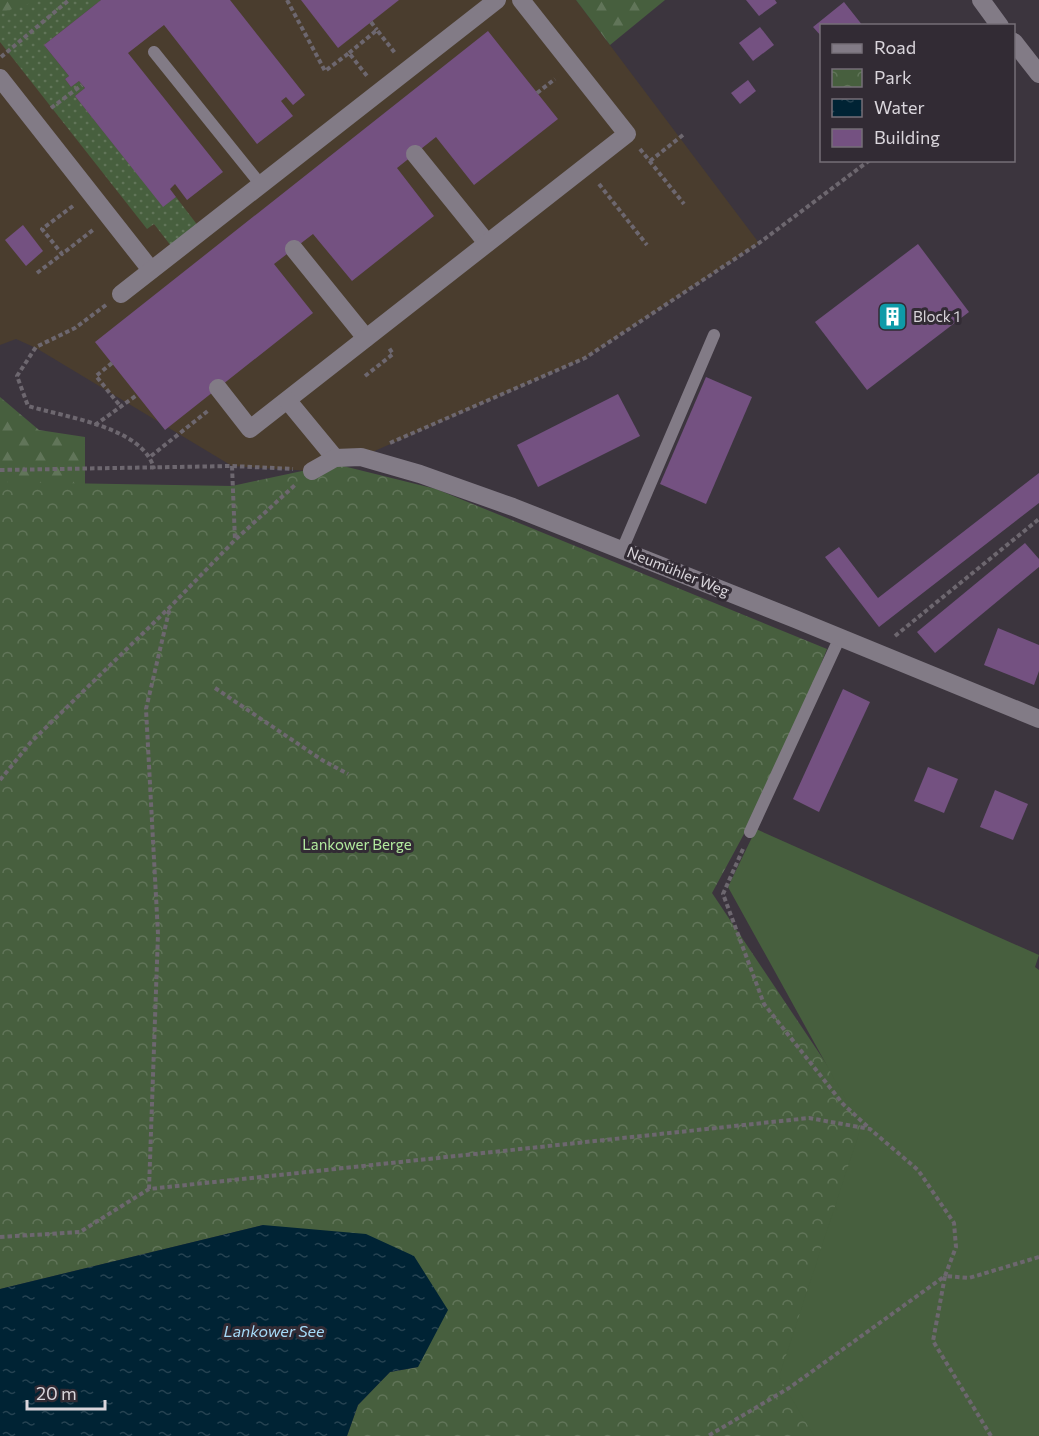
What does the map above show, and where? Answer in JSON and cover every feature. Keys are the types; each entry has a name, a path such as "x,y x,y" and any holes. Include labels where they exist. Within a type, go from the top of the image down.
{"street":[{"path":"121,294 497,0"},
{"path":"222,392 250,429 627,134 521,0"},
{"path":"981,0 999,24"},
{"path":"1015,43 1039,74"},
{"path":"0,78 151,270"},
{"path":"415,154 487,243"},
{"path":"294,249 366,338"},
{"path":"288,401 335,458"},
{"name":"Neumühler Weg","path":"312,471 335,458 361,457 430,477 622,550 1039,719"}],"lane":[{"path":"154,52 261,185"},
{"path":"622,550 714,335"},
{"path":"750,832 840,638"}],"path":[{"path":"0,58 69,0"},
{"path":"287,0 325,71 377,30"},
{"path":"371,22 409,70"},
{"path":"349,53 380,92"},
{"path":"34,121 82,84"},
{"path":"627,134 684,204"},
{"path":"650,161 683,135"},
{"path":"361,457 585,358 759,243 867,162"},
{"path":"585,166 647,245"},
{"path":"62,254 42,229 90,192"},
{"path":"37,273 110,217"},
{"path":"121,294 75,328 36,347 17,376 28,406 127,436 151,456 154,469"},
{"path":"111,363 96,376 121,406"},
{"path":"151,456 222,392"},
{"path":"95,425 137,395"},
{"path":"232,466 235,540"},
{"path":"0,470 232,466 312,471"},
{"path":"0,780 31,742 170,607 235,540 312,471"},
{"path":"876,652 1039,519"},
{"path":"149,1189 158,934 146,709 170,607"},
{"path":"215,688 322,760 348,774"},
{"path":"750,832 723,894 764,1004 843,1104 918,1170 954,1223 956,1247 945,1276 933,1341 991,1436"},
{"path":"0,1237 80,1232 149,1189 809,1118 870,1129"},
{"path":"708,1436 736,1422 789,1388 945,1276 969,1278 1039,1257"}],"shaded area":[{"path":"0,0 576,0 759,243 585,358 361,457 312,471 232,466 36,348 16,339 0,345"}],"green space":[{"path":"0,0 101,0 44,45 69,76 65,79 71,87 79,81 85,88 75,96 163,206 176,197 202,231 175,251 154,224 147,229 0,42"},
{"path":"0,0 40,0 0,13"},
{"path":"576,0 665,0 610,45"},
{"path":"0,397 39,430 85,437 85,485 0,531"},
{"name":"Lankower Berge","path":"335,464 436,489 827,649 777,773 712,893 870,1129 817,1436 347,1436 358,1405 390,1372 418,1367 263,1225 0,1289 0,482 232,486"},
{"path":"756,829 1039,955 1035,967 1039,970 1039,1436 814,1436 779,1377 861,1127 728,887"}],"water":[{"name":"Lankower See","path":"263,1225 366,1234 414,1256 448,1310 418,1367 390,1372 358,1405 347,1436 0,1436 0,1289"}],"building":[{"path":"101,0 230,0 305,95 293,105 286,97 281,101 293,116 257,144 164,25 128,53 223,172 187,200 175,184 170,189 176,197 163,207 75,96 85,88 79,81 71,87 65,79 69,76 44,45"},
{"path":"301,0 399,0 338,48"},
{"path":"746,0 775,0 777,3 759,16"},
{"path":"844,2 861,24 820,24 820,35 813,27"},
{"path":"760,27 774,45 753,61 739,43"},
{"path":"488,31 558,119 474,185 436,137 397,168 434,216 352,281 313,234 274,264 313,313 165,430 95,342"},
{"path":"748,80 756,91 740,104 731,93"},
{"path":"23,225 43,251 26,266 5,240"},
{"name":"Block 1","path":"918,244 969,312 867,390 815,322"},
{"path":"706,377 752,397 706,504 660,484"},
{"path":"618,394 640,436 538,487 517,445"},
{"path":"1039,473 1039,503 879,627 825,557 839,547 878,598"},
{"path":"1025,543 1039,559 1039,567 935,653 917,632"},
{"path":"998,628 1039,645 1039,671 1034,685 984,665"},
{"path":"843,689 870,702 819,812 793,799"},
{"path":"928,767 958,779 944,813 914,801"},
{"path":"995,790 1028,804 1013,840 980,827"}],"place":[{"name":"Block 1","path":"892,317"}]}
